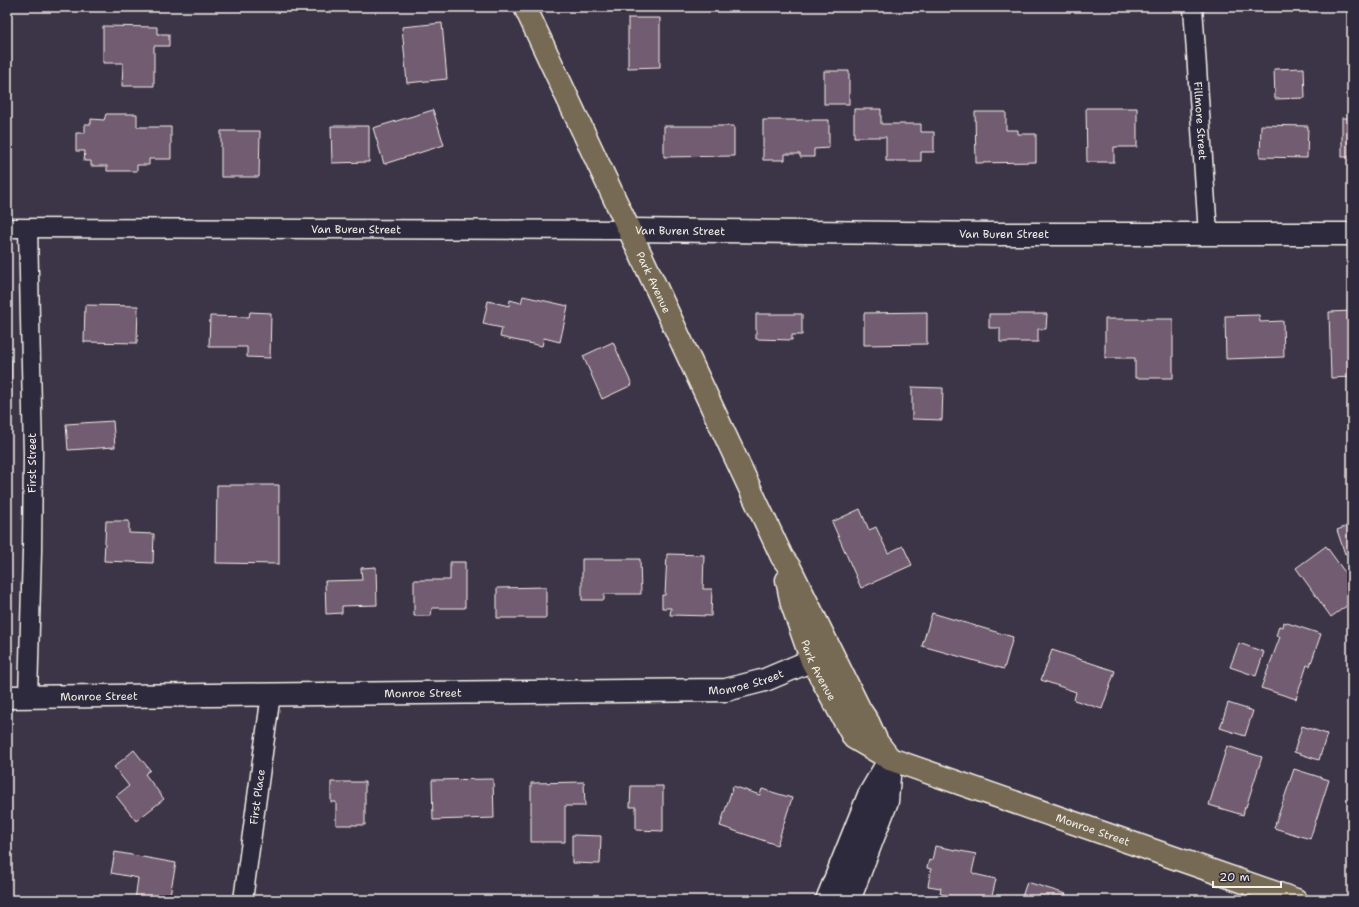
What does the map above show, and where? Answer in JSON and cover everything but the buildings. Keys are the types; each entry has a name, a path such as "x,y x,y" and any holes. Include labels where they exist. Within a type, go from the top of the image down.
{"main road":[{"name":"Park Avenue","path":"526,7 628,230 782,558 792,604 812,661 854,738 890,759"},
{"name":"Park Avenue","path":"782,558 790,568 877,742 890,759"},
{"name":"Monroe Street","path":"890,759 1296,900"}],"street":[{"name":"Fillmore Street","path":"1193,7 1208,234"},
{"name":"Van Buren Street","path":"7,228 628,230 998,234 1352,234"},
{"name":"First Street","path":"17,697 32,551 33,454 28,229"},
{"name":"Monroe Street","path":"17,697 726,690 765,680 832,652"},
{"name":"First Place","path":"242,900 271,694"},
{"path":"828,900 869,795 890,759"},
{"path":"849,900 887,801 890,759"}]}
